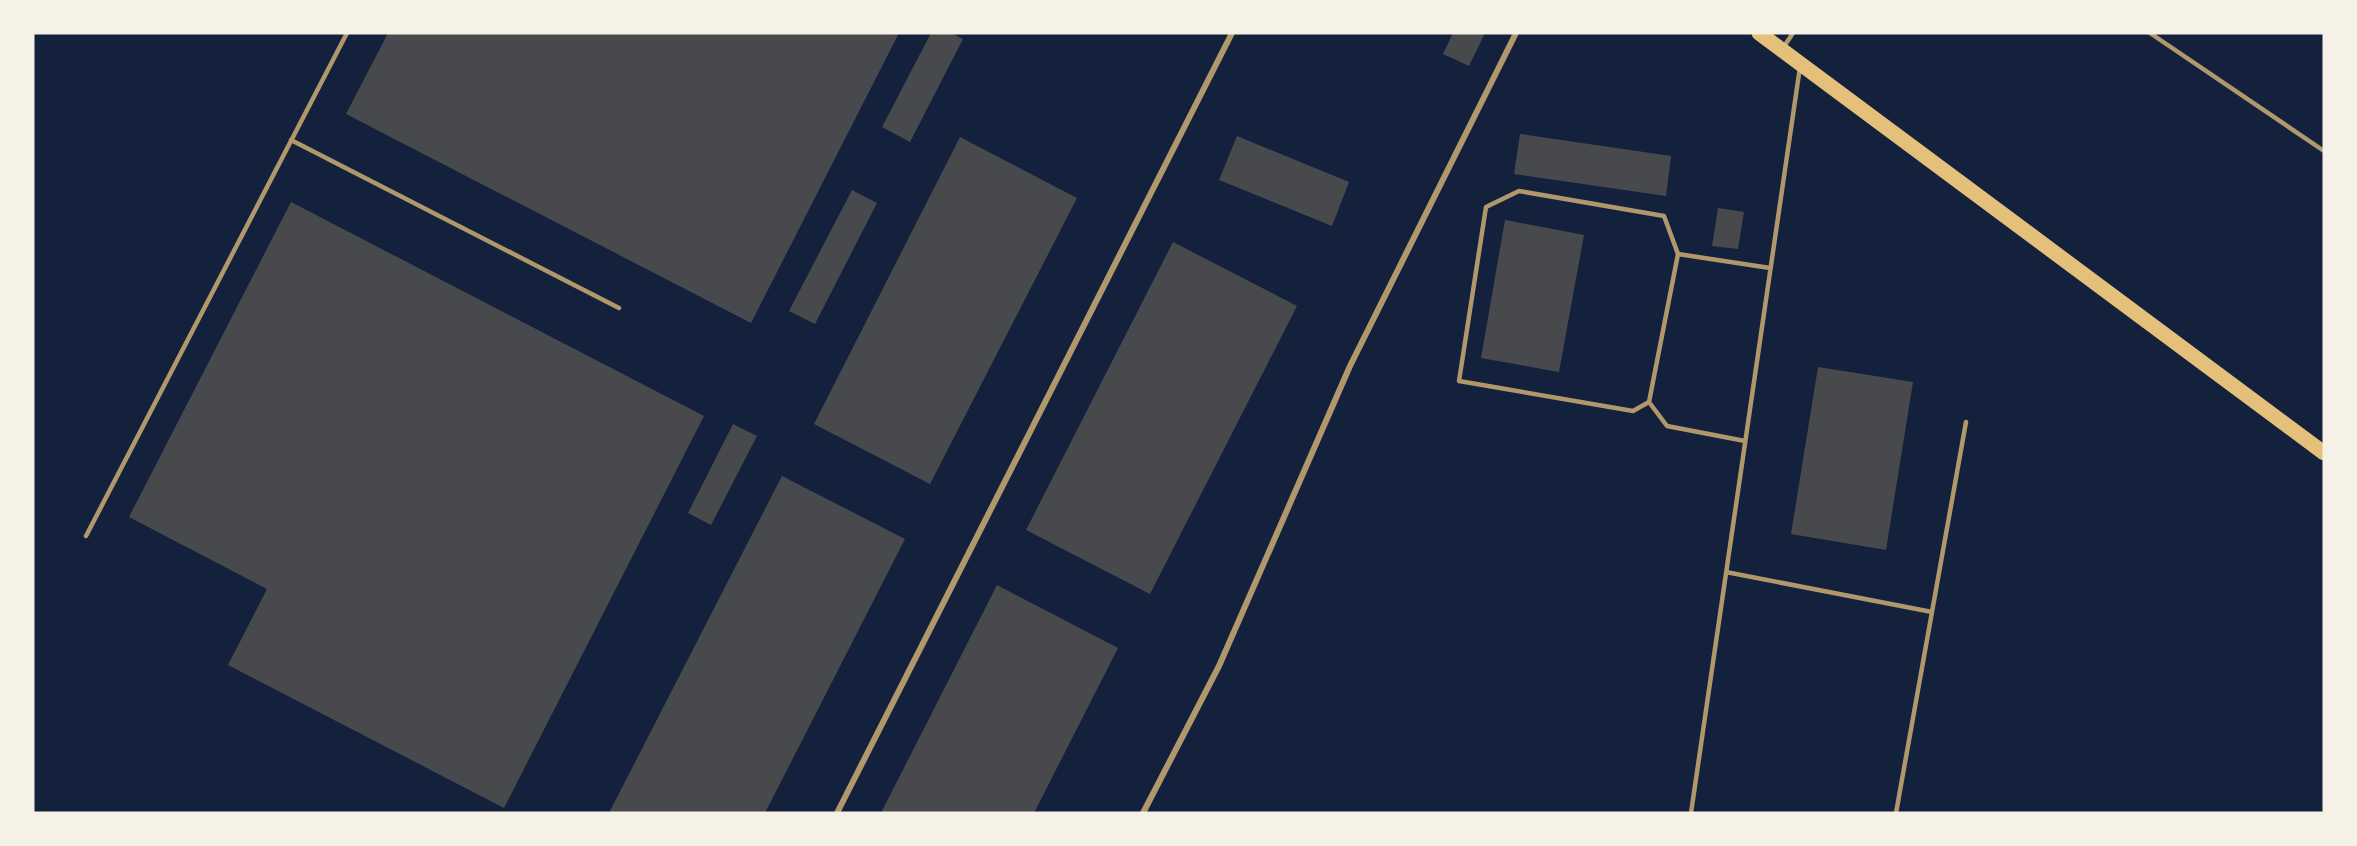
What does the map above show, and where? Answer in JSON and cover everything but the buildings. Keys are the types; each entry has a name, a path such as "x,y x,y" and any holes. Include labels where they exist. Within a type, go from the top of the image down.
{"main road":[{"path":"1758,33 2324,453"}],"street":[{"path":"837,813 1232,33"},
{"path":"1143,813 1219,666 1350,366 1516,33"}],"lane":[{"path":"86,536 346,33"},
{"path":"1781,50 1793,33"},
{"path":"2150,33 2324,151"},
{"path":"1691,813 1800,64"},
{"path":"291,140 619,308"},
{"path":"1649,402 1633,411 1459,381 1486,207 1519,191 1664,216 1678,254 1649,402 1668,426 1745,441"},
{"path":"1678,254 1770,268"},
{"path":"1896,813 1966,422"},
{"path":"1726,572 1932,612"}]}
